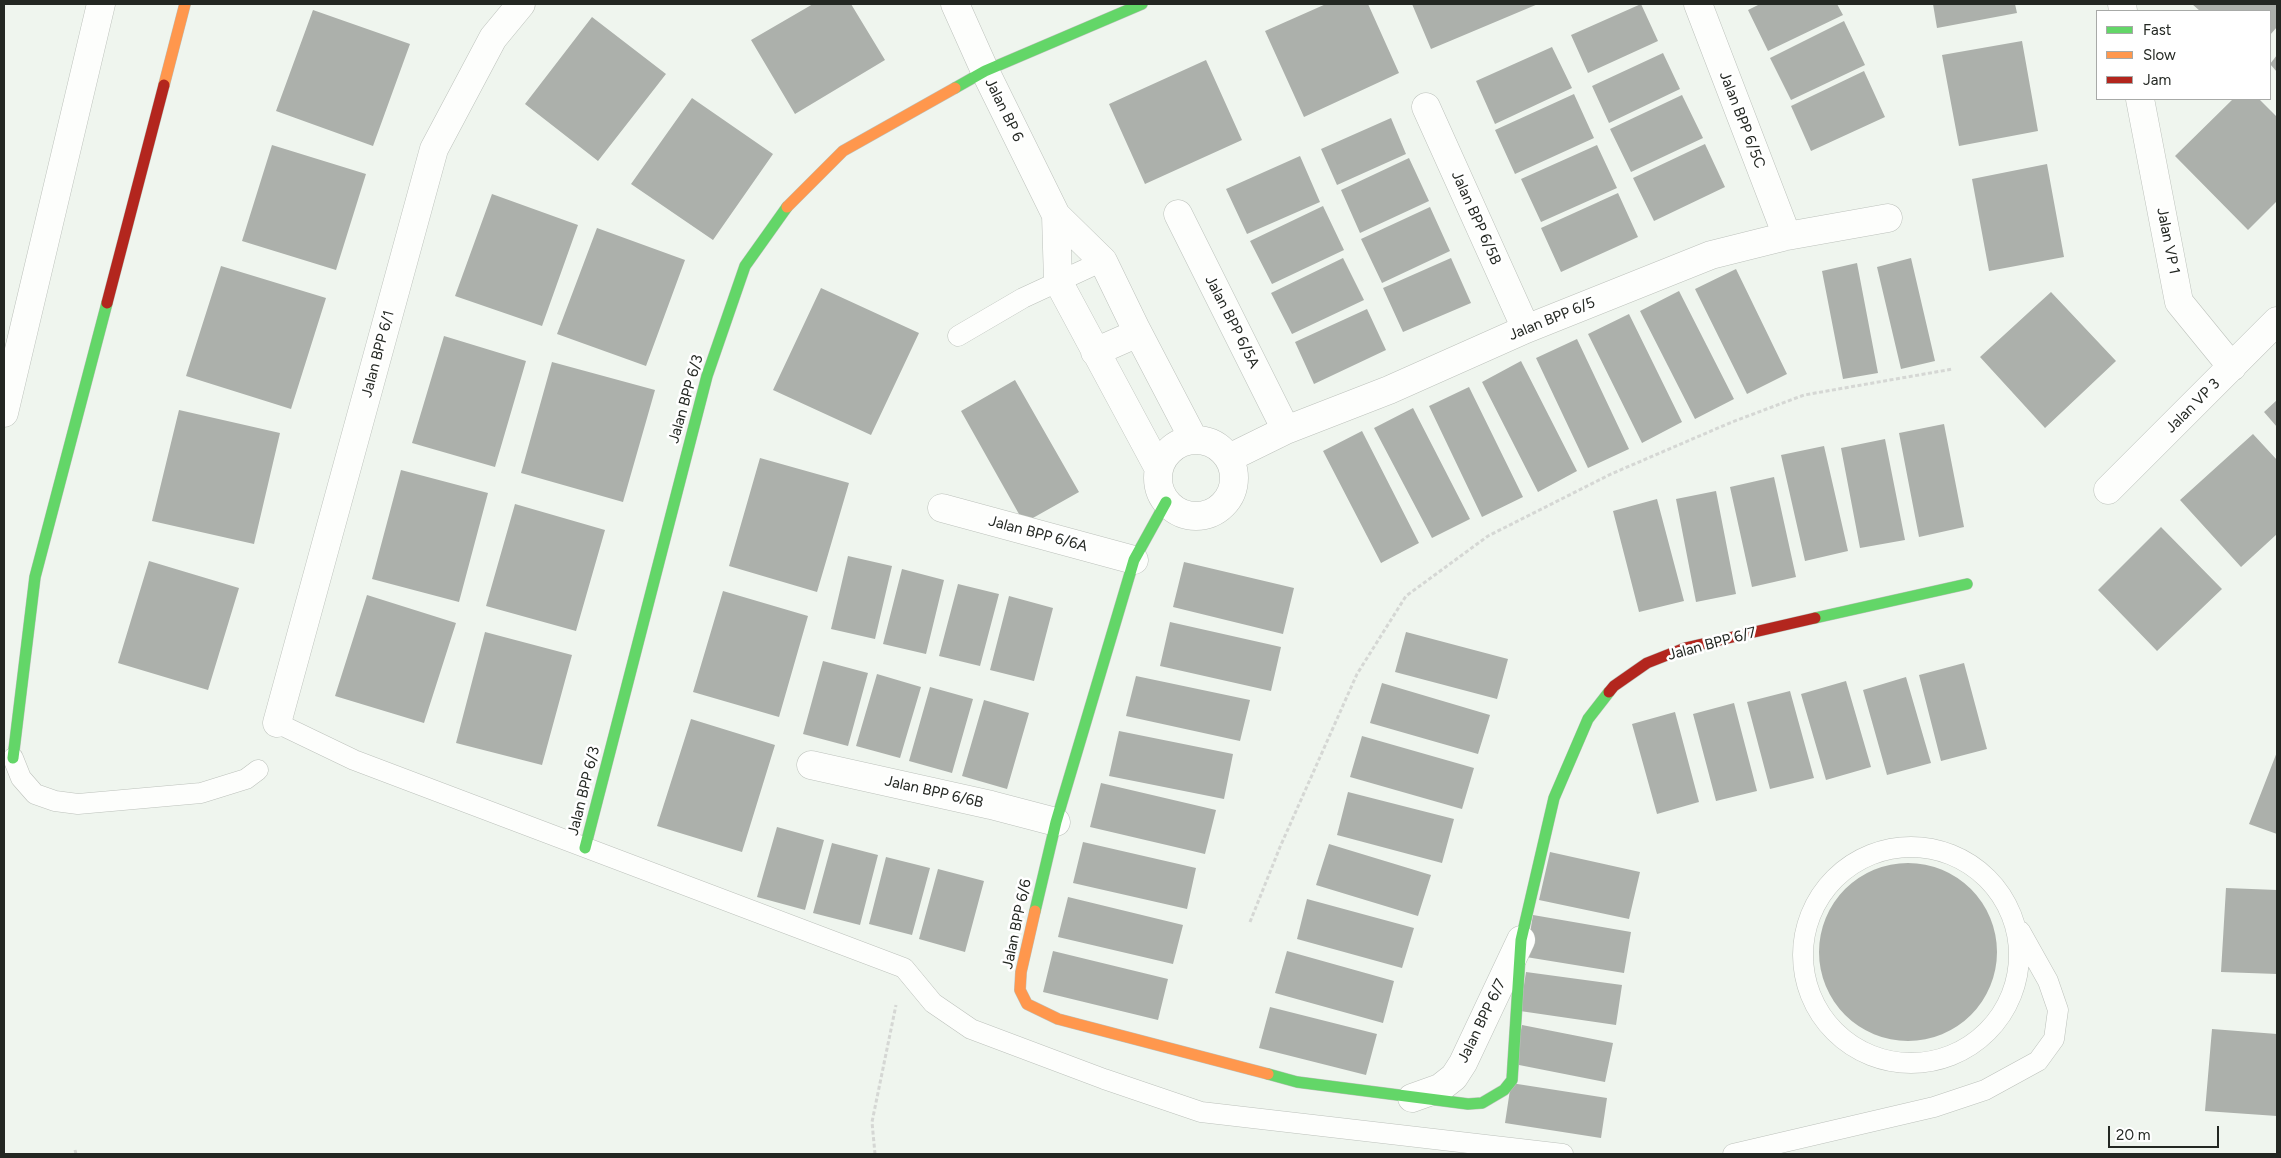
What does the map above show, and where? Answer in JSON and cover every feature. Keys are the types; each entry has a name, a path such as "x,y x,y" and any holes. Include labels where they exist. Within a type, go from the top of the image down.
{"street":[{"path":"4,412 101,4"},
{"path":"13,758 35,577 185,4"},
{"name":"Jalan BPP 6/1","path":"278,724 434,149 493,38 521,4"},
{"name":"Jalan BP 6","path":"955,4 985,71 1056,215"},
{"name":"Jalan BPP 6/3","path":"585,848 707,376 745,266 791,201 843,151 985,71 1142,4"},
{"name":"Jalan BPP 6/5C","path":"1698,4 1787,236"},
{"name":"Jalan VP 1","path":"2140,100 2180,302 2232,366"},
{"name":"Jalan BPP 6/5B","path":"1426,107 1526,329"},
{"name":"Jalan BPP 6/5A","path":"1178,214 1286,430"},
{"path":"1056,215 1103,261 1194,440"},
{"path":"1056,215 1058,281 1159,468"},
{"name":"Jalan BPP 6/5","path":"1229,458 1286,430 1389,390 1526,329 1710,255 1787,236 1888,218"},
{"name":"Jalan VP 3","path":"2108,490 2277,321"},
{"path":"1095,352 1138,333"},
{"path":"1194,440 1208,442 1220,448 1229,458 1234,472 1233,486 1227,499 1217,509 1204,515 1190,516 1177,511 1166,502 1160,492 1158,480 1159,468 1163,458 1182,442 1194,440"},
{"name":"Jalan BPP 6/6","path":"1166,502 1134,560 1056,822 1021,972 1020,990 1027,1004 1038,1012 1242,1069 1297,1082 1412,1098"},
{"name":"Jalan BPP 6/6A","path":"942,508 1134,560"},
{"name":"Jalan BPP 6/7","path":"1412,1098 1468,1104 1482,1103 1495,1098 1512,1080 1521,940 1554,798 1588,719 1614,686 1647,662 1685,648 1967,584"},
{"name":"Jalan BPP 6/6B","path":"811,765 991,805 1056,822"},
{"name":"Jalan BPP 6/7","path":"1412,1098 1440,1088 1454,1077 1521,940"}],"lane":[{"path":"958,336 1023,298 1103,261"},
{"path":"278,724 354,760 904,968 933,1003 971,1029 1104,1079 1201,1112 1563,1154"},
{"path":"13,758 22,778 35,794 55,801 78,804 201,793 246,779 258,770"},
{"path":"1733,1154 1934,1106 1984,1090 2038,1061 2054,1039 2058,1010 2048,981 1998,889 1969,863 1932,848 1892,848 1854,862 1824,889 1806,925 1802,965 1812,1004 1836,1035 1871,1056 1910,1064 1950,1057 1984,1036 2008,1004 2020,965 2016,925"}],"path":[{"path":"1250,922 1280,847 1357,674 1406,596 1488,536 1611,474 1732,422 1804,395 1953,368"},
{"path":"875,1154 872,1122 904,968"}],"building":[{"path":"813,4 851,4 885,60 795,114 751,40"},
{"path":"1326,4 1368,4 1399,73 1304,117 1265,31"},
{"path":"1412,4 1538,4 1431,49"},
{"path":"1641,4 1658,41 1588,73 1571,35"},
{"path":"1760,4 1837,4 1843,15 1768,51 1748,10"},
{"path":"1933,4 2015,4 2017,13 1937,28"},
{"path":"2192,4 2277,4 2277,27 2271,34 2271,10 2199,10"},
{"path":"313,10 410,44 373,146 276,111"},
{"path":"592,17 666,74 598,161 525,104"},
{"path":"1844,21 1865,65 1791,100 1770,58"},
{"path":"2022,41 2038,131 1959,146 1942,55"},
{"path":"1552,47 1572,88 1495,124 1476,81"},
{"path":"1663,53 1680,89 1609,123 1592,86"},
{"path":"2277,55 2277,72 2271,65"},
{"path":"1206,60 1242,140 1145,184 1109,104"},
{"path":"1864,71 1885,117 1811,151 1791,106"},
{"path":"1574,94 1594,138 1515,174 1495,130"},
{"path":"1682,95 1703,138 1631,172 1610,129"},
{"path":"692,98 773,154 713,240 631,184"},
{"path":"2232,100 2260,100 2277,117 2277,201 2248,230 2175,156"},
{"path":"1391,118 1406,154 1337,185 1321,149"},
{"path":"1705,144 1725,187 1654,221 1633,178"},
{"path":"272,145 366,174 336,270 242,241"},
{"path":"1597,145 1617,188 1541,222 1521,179"},
{"path":"1300,156 1320,202 1247,234 1226,189"},
{"path":"1409,158 1429,201 1360,233 1341,190"},
{"path":"2047,164 2064,257 1989,271 1972,179"},
{"path":"1618,193 1638,237 1561,272 1541,228"},
{"path":"492,194 578,225 542,326 455,296"},
{"path":"1323,206 1344,250 1272,284 1250,241"},
{"path":"1430,207 1450,251 1382,283 1361,239"},
{"path":"597,228 685,260 646,366 557,334"},
{"path":"1343,258 1364,300 1292,334 1271,293"},
{"path":"1451,258 1471,303 1403,332 1383,288"},
{"path":"1911,258 1935,361 1901,369 1877,267"},
{"path":"1857,263 1878,373 1843,379 1822,271"},
{"path":"221,266 326,298 291,409 186,376"},
{"path":"1736,269 1787,374 1747,394 1695,289"},
{"path":"821,288 919,333 871,435 773,390"},
{"path":"1679,291 1734,399 1695,419 1640,311"},
{"path":"2051,292 2116,361 2045,428 1980,357"},
{"path":"1367,309 1386,350 1314,384 1295,342"},
{"path":"1629,314 1682,422 1642,443 1588,334"},
{"path":"444,336 526,361 495,467 412,443"},
{"path":"1577,339 1629,449 1588,468 1536,358"},
{"path":"1521,361 1577,471 1538,492 1482,382"},
{"path":"552,362 655,390 623,502 521,473"},
{"path":"1015,380 1079,492 1024,523 961,411"},
{"path":"1469,387 1523,497 1482,517 1429,406"},
{"path":"2277,400 2277,427 2264,412"},
{"path":"1413,408 1470,519 1432,538 1374,428"},
{"path":"179,410 280,433 254,544 152,521"},
{"path":"1944,424 1964,527 1919,537 1899,433"},
{"path":"1362,431 1419,543 1381,563 1323,451"},
{"path":"2253,434 2277,460 2277,534 2241,567 2180,500"},
{"path":"1885,439 1905,540 1860,548 1841,448"},
{"path":"1824,446 1848,551 1805,561 1781,455"},
{"path":"760,458 849,483 817,592 729,566"},
{"path":"401,470 488,493 459,602 372,579"},
{"path":"1774,477 1796,577 1752,587 1730,487"},
{"path":"1716,491 1736,594 1696,602 1676,499"},
{"path":"1657,499 1684,601 1639,612 1613,511"},
{"path":"515,504 605,530 576,631 486,606"},
{"path":"2161,527 2222,589 2157,651 2098,590"},
{"path":"848,556 892,566 875,639 831,629"},
{"path":"149,561 239,588 208,690 118,663"},
{"path":"1184,562 1294,588 1283,634 1173,607"},
{"path":"902,569 944,580 926,654 883,644"},
{"path":"958,584 999,594 980,666 939,656"},
{"path":"723,591 808,616 779,717 693,692"},
{"path":"367,595 456,623 424,723 335,696"},
{"path":"1009,596 1053,608 1034,681 990,670"},
{"path":"1170,622 1281,647 1271,691 1160,666"},
{"path":"485,632 572,655 542,765 456,743"},
{"path":"1406,632 1508,659 1497,699 1395,672"},
{"path":"823,661 868,673 848,746 803,734"},
{"path":"1964,663 1987,749 1941,761 1919,675"},
{"path":"877,674 921,687 900,758 856,746"},
{"path":"1136,676 1250,700 1240,741 1126,716"},
{"path":"1906,677 1931,763 1887,775 1863,690"},
{"path":"1846,681 1871,767 1826,780 1801,694"},
{"path":"1382,683 1490,715 1478,754 1370,723"},
{"path":"930,687 973,699 952,773 909,761"},
{"path":"1790,691 1814,778 1770,789 1747,702"},
{"path":"984,700 1029,713 1007,789 962,776"},
{"path":"1734,703 1757,791 1716,801 1693,714"},
{"path":"1675,712 1699,802 1657,814 1632,724"},
{"path":"691,719 775,745 742,852 657,826"},
{"path":"1119,731 1233,754 1224,799 1109,776"},
{"path":"1362,736 1474,768 1462,809 1350,777"},
{"path":"2277,752 2277,834 2249,824"},
{"path":"1101,783 1216,810 1205,854 1090,827"},
{"path":"1348,792 1454,819 1442,863 1337,835"},
{"path":"777,827 824,840 805,910 757,897"},
{"path":"1083,842 1196,868 1187,909 1073,883"},
{"path":"832,843 878,855 860,925 813,913"},
{"path":"1329,844 1431,875 1418,916 1316,885"},
{"path":"1550,852 1640,872 1629,919 1539,900"},
{"path":"886,857 930,868 912,935 869,924"},
{"path":"1908,863 1942,870 1957,878 1971,889 1982,903 1990,918 1997,952 1990,986 1982,1001 1971,1015 1957,1026 1942,1034 1908,1041 1874,1034 1859,1026 1845,1015 1834,1001 1826,986 1819,952 1826,918 1834,903 1845,889 1859,878 1874,870"},
{"path":"938,869 984,881 965,952 919,939"},
{"path":"2226,888 2277,890 2277,974 2221,972"},
{"path":"1068,897 1183,925 1173,964 1058,937"},
{"path":"1307,899 1414,928 1402,968 1297,939"},
{"path":"1533,915 1631,932 1624,973 1526,957"},
{"path":"1053,951 1168,979 1158,1020 1043,992"},
{"path":"1287,951 1394,981 1383,1023 1275,993"},
{"path":"1526,972 1622,985 1616,1025 1520,1011"},
{"path":"1270,1007 1377,1034 1366,1075 1259,1048"},
{"path":"1522,1025 1613,1043 1605,1082 1514,1064"},
{"path":"2212,1029 2277,1034 2277,1116 2205,1111"},
{"path":"1511,1083 1607,1098 1601,1138 1505,1123"}],"traffic: fast":[{"path":"955,88 985,71 1142,4"},
{"path":"585,848 707,376 745,266 787,207"},
{"path":"13,758 35,577 107,303"},
{"path":"1035,911 1056,822 1134,560 1166,502"},
{"path":"1815,618 1967,584"},
{"path":"1268,1074 1297,1082 1468,1104 1482,1103 1504,1090 1512,1080 1521,940 1554,798 1588,719 1609,692"}],"traffic: slow":[{"path":"164,85 185,4"},
{"path":"787,207 843,151 955,88"},
{"path":"1035,911 1021,972 1020,990 1027,1004 1058,1019 1268,1074"}],"traffic: jam":[{"path":"107,303 164,85"},
{"path":"1609,692 1614,686 1647,663 1685,648 1815,618"}]}
